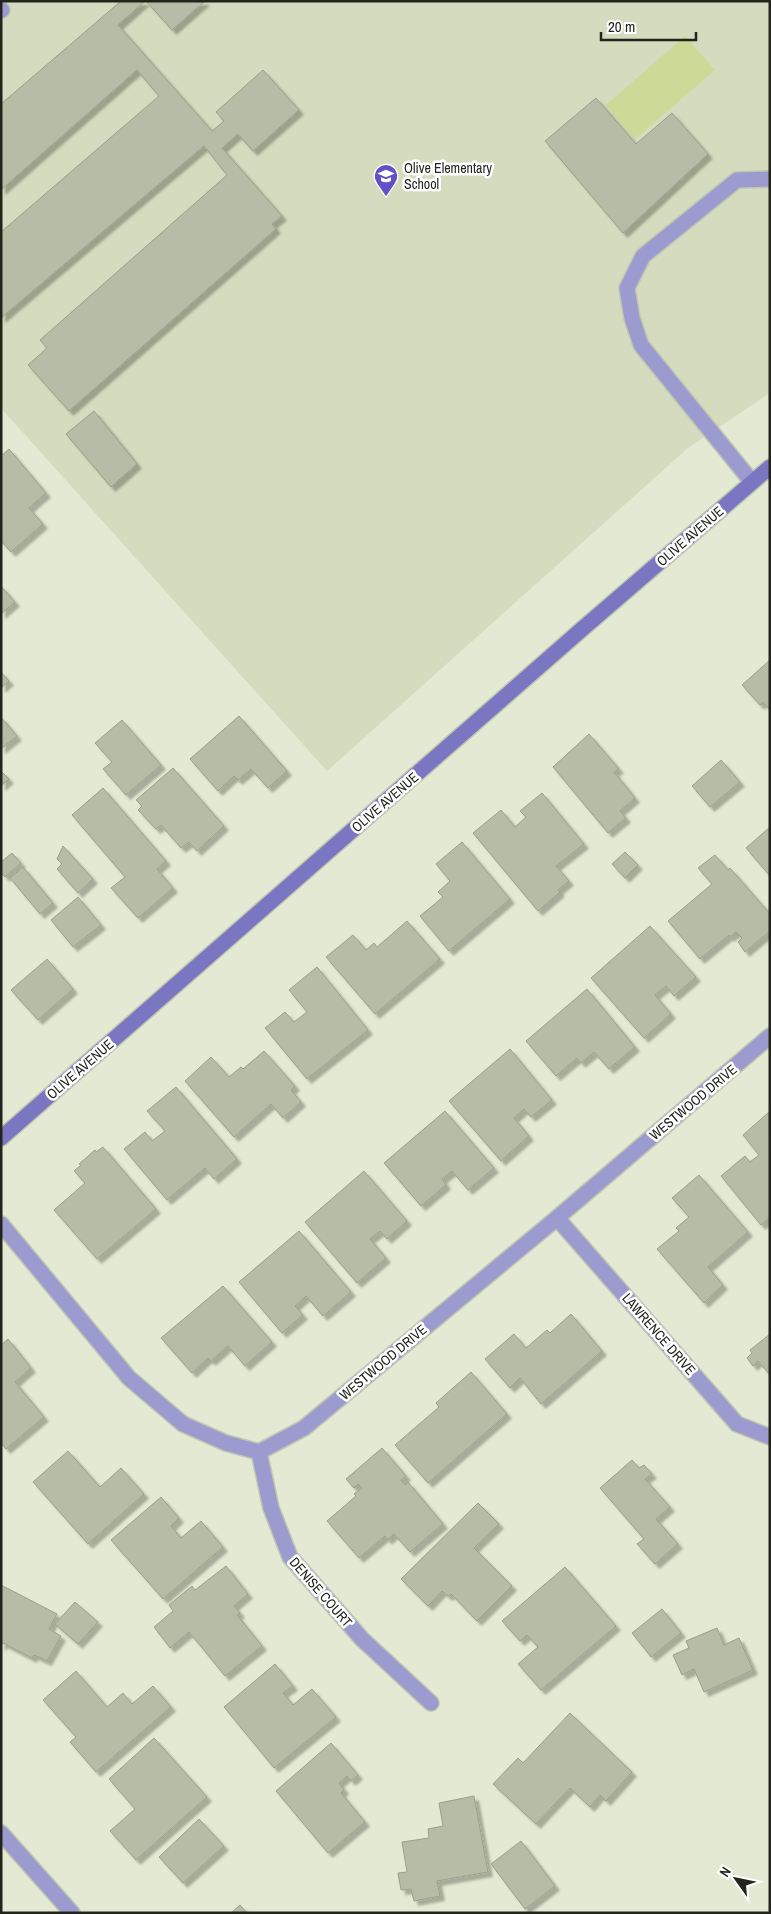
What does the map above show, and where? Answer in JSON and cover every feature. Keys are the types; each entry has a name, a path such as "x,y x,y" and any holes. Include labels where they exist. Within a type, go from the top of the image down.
{"street":[{"path":"752,482 642,345 632,318 628,288 643,256 737,180 770,179"},
{"name":"OLIVE AVENUE","path":"1,1138 770,467"},
{"name":"WESTWOOD DRIVE","path":"259,1452 304,1428 557,1218 770,1036"},
{"name":"LAWRENCE DRIVE","path":"557,1218 737,1424 770,1437"},
{"path":"1,1224 129,1378 183,1424 226,1442 259,1452"},
{"name":"DENISE COURT","path":"259,1452 271,1508 290,1557 362,1639 431,1703"},
{"path":"1,1833 72,1913"}],"shaded area":[{"name":"Olive Elementary School","path":"1,1 770,1 770,393 688,448 327,771 1,408"}],"green space":[{"path":"685,36 715,70 635,139 606,105"}],"building":[{"path":"121,1 145,1 118,25 212,131 224,121 216,112 263,70 299,110 253,151 238,134 222,148 282,216 272,224 276,229 69,411 28,365 47,348 40,340 227,175 204,146 1,318 1,232 159,96 137,70 1,190 1,104"},
{"path":"146,1 205,1 172,30"},
{"path":"596,98 636,144 672,113 708,154 623,233 545,141"},
{"path":"94,411 137,464 111,487 66,434"},
{"path":"9,449 46,493 29,508 43,524 11,552 1,541 1,456"},
{"path":"1,586 15,602 1,614"},
{"path":"770,660 770,710 763,702 760,705 742,685"},
{"path":"1,672 9,681 1,688"},
{"path":"239,716 287,771 268,788 251,769 238,780 234,776 218,791 190,759"},
{"path":"1,717 17,736 1,749"},
{"path":"122,720 161,765 126,795 103,769 112,762 95,743"},
{"path":"589,734 619,769 614,772 635,798 620,811 626,818 608,833 553,767"},
{"path":"721,760 740,782 710,807 692,786"},
{"path":"173,768 224,826 197,851 189,842 181,848 161,825 156,829 138,810 142,806 136,800"},
{"path":"1,771 9,779 1,786"},
{"path":"103,788 166,861 157,869 173,888 138,918 111,888 125,877 72,815"},
{"path":"542,793 584,844 556,866 569,881 558,890 560,892 538,911 473,833 501,810 515,827 526,817 520,811"},
{"path":"770,827 770,876 746,848"},
{"path":"462,842 510,899 449,951 420,916 443,897 438,892 450,881 436,864"},
{"path":"63,846 93,879 78,893 57,869 62,864 57,859"},
{"path":"625,852 638,865 625,878 612,864"},
{"path":"12,853 21,863 5,877 1,872 1,862"},
{"path":"715,855 728,870 730,868 770,914 770,931 745,952 738,942 742,938 736,932 730,937 729,935 700,959 668,921 712,884 698,868"},
{"path":"23,867 53,903 40,914 10,878"},
{"path":"78,897 101,925 73,947 51,920"},
{"path":"407,921 440,959 375,1014 326,957 353,935 366,950 374,943 377,947"},
{"path":"650,926 696,977 674,996 666,986 655,995 671,1014 644,1038 591,978"},
{"path":"47,959 73,989 38,1020 11,990"},
{"path":"317,967 368,1030 307,1079 265,1028 285,1012 294,1022 307,1012 289,990"},
{"path":"587,989 635,1047 609,1069 594,1052 581,1063 577,1058 556,1076 526,1041"},
{"path":"510,1049 552,1100 531,1117 524,1109 514,1118 529,1136 501,1161 449,1101"},
{"path":"264,1051 295,1086 291,1090 301,1102 283,1118 271,1104 234,1137 185,1081 211,1057 229,1077 241,1067 243,1069"},
{"path":"176,1087 237,1159 214,1179 205,1168 167,1200 124,1149 145,1132 152,1141 165,1131 147,1111"},
{"path":"445,1111 494,1168 468,1190 452,1171 442,1179 446,1185 421,1206 384,1163"},
{"path":"769,1112 770,1217 761,1225 721,1176 745,1156 750,1162 759,1155 743,1135"},
{"path":"103,1147 156,1209 97,1259 54,1210 85,1183 74,1171 81,1165 79,1164 95,1150 96,1152"},
{"path":"364,1171 407,1221 387,1239 380,1231 370,1239 386,1258 357,1283 305,1222"},
{"path":"699,1175 748,1232 708,1267 723,1285 704,1303 657,1249 679,1231 676,1228 689,1217 672,1198"},
{"path":"299,1231 351,1292 323,1316 306,1296 295,1306 303,1315 282,1333 239,1282"},
{"path":"223,1286 272,1342 245,1366 228,1346 211,1361 208,1358 192,1373 161,1338"},
{"path":"571,1314 602,1351 541,1404 520,1378 510,1388 485,1359 514,1334 526,1348 547,1330 550,1333"},
{"path":"770,1334 770,1375 758,1361 753,1366 747,1358 752,1353 750,1350"},
{"path":"8,1339 31,1368 15,1382 44,1417 6,1449 1,1443 1,1345"},
{"path":"471,1372 507,1414 428,1483 395,1445 439,1407 436,1403"},
{"path":"382,1448 406,1476 401,1480 405,1485 408,1482 443,1524 410,1552 394,1534 387,1540 385,1536 359,1558 327,1521 356,1496 354,1494 362,1488 358,1484 354,1488 346,1479"},
{"path":"68,1451 100,1487 121,1468 144,1494 88,1544 33,1482"},
{"path":"632,1460 639,1468 644,1465 652,1474 645,1479 670,1507 656,1519 678,1544 655,1564 637,1544 644,1539 600,1488"},
{"path":"161,1497 179,1518 171,1526 181,1538 201,1521 223,1547 163,1599 111,1540"},
{"path":"478,1503 499,1524 474,1548 512,1586 477,1621 451,1594 448,1596 442,1591 428,1606 401,1579"},
{"path":"226,1566 248,1594 234,1606 240,1613 237,1615 262,1646 225,1676 189,1632 170,1648 154,1627 173,1611 169,1605 192,1586 195,1590"},
{"path":"565,1567 616,1626 541,1690 518,1664 538,1647 527,1635 520,1641 502,1621"},
{"path":"1,1585 57,1614 49,1629 61,1636 47,1661 34,1655 32,1658 3,1643 1,1646"},
{"path":"75,1602 98,1622 78,1644 55,1624"},
{"path":"662,1609 681,1633 651,1657 632,1633"},
{"path":"717,1628 724,1645 739,1638 753,1670 704,1692 694,1669 682,1675 673,1655 689,1648 686,1641"},
{"path":"275,1664 293,1686 283,1693 293,1705 312,1689 336,1717 274,1768 224,1707"},
{"path":"76,1671 107,1707 123,1693 132,1704 153,1686 171,1707 96,1772 70,1742 76,1737 43,1700"},
{"path":"570,1713 632,1772 606,1801 600,1795 590,1807 570,1788 536,1824 493,1784 518,1758 523,1763"},
{"path":"154,1738 207,1797 136,1860 110,1831 135,1809 109,1779"},
{"path":"331,1743 358,1775 351,1781 347,1776 339,1783 344,1790 341,1793 365,1822 328,1853 276,1791"},
{"path":"474,1796 488,1872 437,1881 440,1896 414,1901 411,1889 401,1890 398,1873 407,1872 402,1842 429,1838 428,1829 443,1826 439,1803"},
{"path":"199,1819 224,1846 183,1883 159,1857"},
{"path":"521,1841 555,1886 525,1909 491,1864"},
{"path":"240,1905 247,1913 231,1913"}],"place":[{"name":"Olive Elementary School","path":"386,197"}]}
